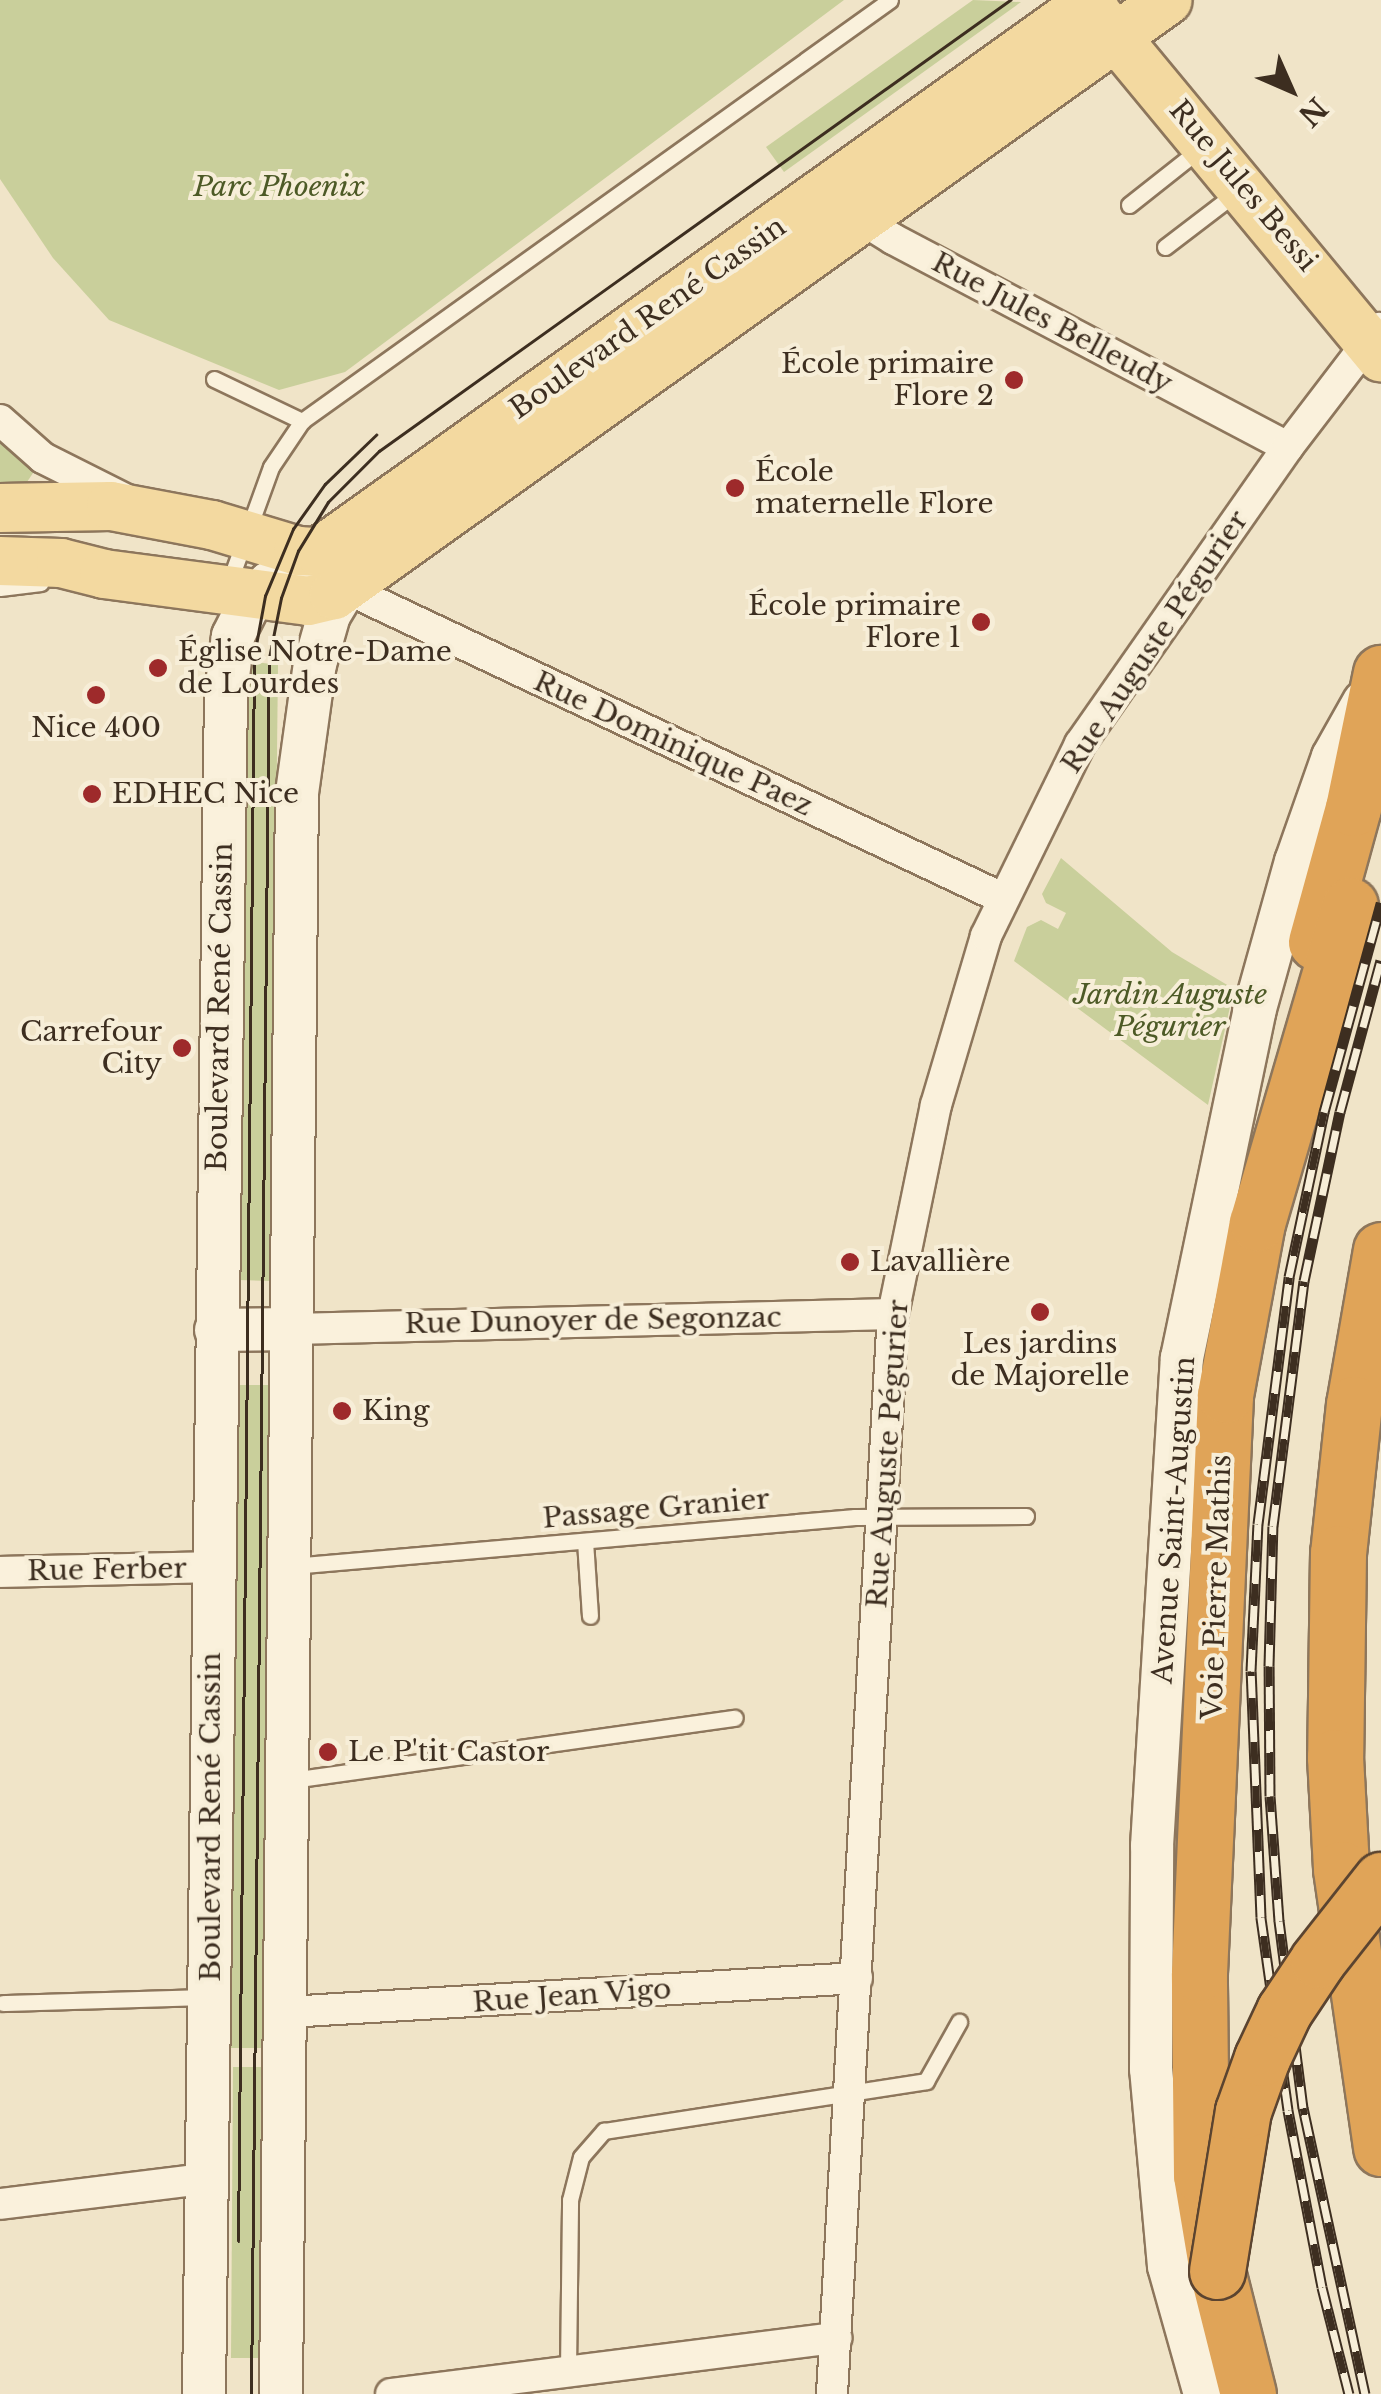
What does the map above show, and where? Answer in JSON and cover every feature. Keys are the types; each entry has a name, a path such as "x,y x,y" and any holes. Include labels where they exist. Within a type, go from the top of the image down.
{"highway":[{"path":"1257,1223 1265,1127 1353,808 1381,672"},
{"name":"Voie Pierre Mathis","path":"1248,2394 1216,2271 1201,2175 1200,1974 1225,1395 1257,1223 1350,905"},
{"path":"1381,1250 1354,1404 1338,1552 1335,1758 1341,1869 1381,2148"},
{"path":"1216,2271 1243,2111 1262,2058 1284,2012 1318,1960 1381,1880"}],"main road":[{"name":"Boulevard René Cassin","path":"281,2394 297,792 315,664 330,615 332,570 816,198 1095,10 1168,0"},
{"name":"Boulevard René Cassin","path":"332,570 860,220 1095,10"},
{"name":"Rue Jules Bessi","path":"1095,10 1377,340"},
{"path":"0,508 75,504 152,512 247,534 298,551 332,570 317,601 104,574 61,563 0,561"},
{"name":"Boulevard René Cassin","path":"204,2394 227,679 236,592"},
{"name":"Avenue Saint-Augustin","path":"1204,2394 1169,2266 1151,2069 1152,1846 1182,1358 1254,1012 1296,862 1333,757 1381,672"},
{"name":"Voie Pierre Mathis","path":"1350,905 1381,795"},
{"path":"216,1330 292,1329"}],"street":[{"name":"Rue Jules Belleudy","path":"816,198 843,206 860,220 1288,447"},
{"name":"Rue Auguste Pégurier","path":"832,2394 892,1314 936,1105 986,936 1080,744 1288,447 1377,340"},
{"path":"0,420 43,458 152,512"},
{"name":"Rue Dominique Paez","path":"332,570 1002,898"},
{"name":"Rue Dunoyer de Segonzac","path":"292,1329 892,1314"},
{"name":"Rue Ferber","path":"0,1572 213,1567"},
{"name":"Rue Jean Vigo","path":"286,2012 857,1978"},
{"path":"0,2204 205,2179"},
{"path":"390,2394 836,2338"}],"lane":[{"path":"236,592 234,576 270,467 302,421 890,0"},
{"path":"1129,205 1208,143"},
{"path":"1165,248 1244,187"},
{"path":"214,379 302,421"},
{"path":"0,588 104,574"},
{"name":"Passage Granier","path":"290,1566 883,1517 1026,1516"},
{"path":"585,1541 590,1616"},
{"path":"288,1780 734,1718"},
{"path":"3,2003 210,1997"},
{"path":"568,2370 570,2200 581,2157 604,2131 926,2082 959,2022"}],"green space":[{"name":"Parc Phoenix","path":"0,0 844,0 345,372 279,390 109,320 53,258 0,179"},
{"path":"973,0 1021,2 784,172 766,147"},
{"path":"0,441 31,465 33,473 27,482 0,482"},
{"path":"248,661 278,665 271,1281 239,1280"},
{"name":"Jardin Auguste Pégurier","path":"1061,858 1172,952 1234,989 1208,1105 1014,961 1027,927 1041,920 1058,929 1066,913 1046,903 1042,894"},
{"path":"238,1385 269,1385 262,2048 231,2048"},
{"path":"233,2067 261,2067 260,2358 231,2358"}],"tram line":[{"path":"251,2394 269,658 281,598 298,551 328,502 379,451 1010,0"},
{"path":"238,2241 254,656 265,596 293,529 325,484 376,435"}],"railway":[{"path":"1349,2394 1322,2287 1288,2110 1261,1917 1251,1671 1258,1524 1289,1277 1324,1112 1381,903"},
{"path":"1365,2394 1303,2108 1279,1921 1270,1796 1269,1666 1273,1526 1304,1281 1340,1112 1381,960"}],"place":[{"name":"École primaire Flore 2","path":"1014,380"},
{"name":"École maternelle Flore","path":"735,488"},
{"name":"École primaire Flore 1","path":"981,622"},
{"name":"Église Notre-Dame de Lourdes","path":"158,668"},
{"name":"Nice 400","path":"96,695"},
{"name":"EDHEC Nice","path":"92,794"},
{"name":"Carrefour City","path":"182,1048"},
{"name":"Lavallière","path":"850,1262"},
{"name":"Les jardins de Majorelle","path":"1040,1312"},
{"name":"King","path":"342,1411"},
{"name":"Le P'tit Castor","path":"328,1752"}]}
